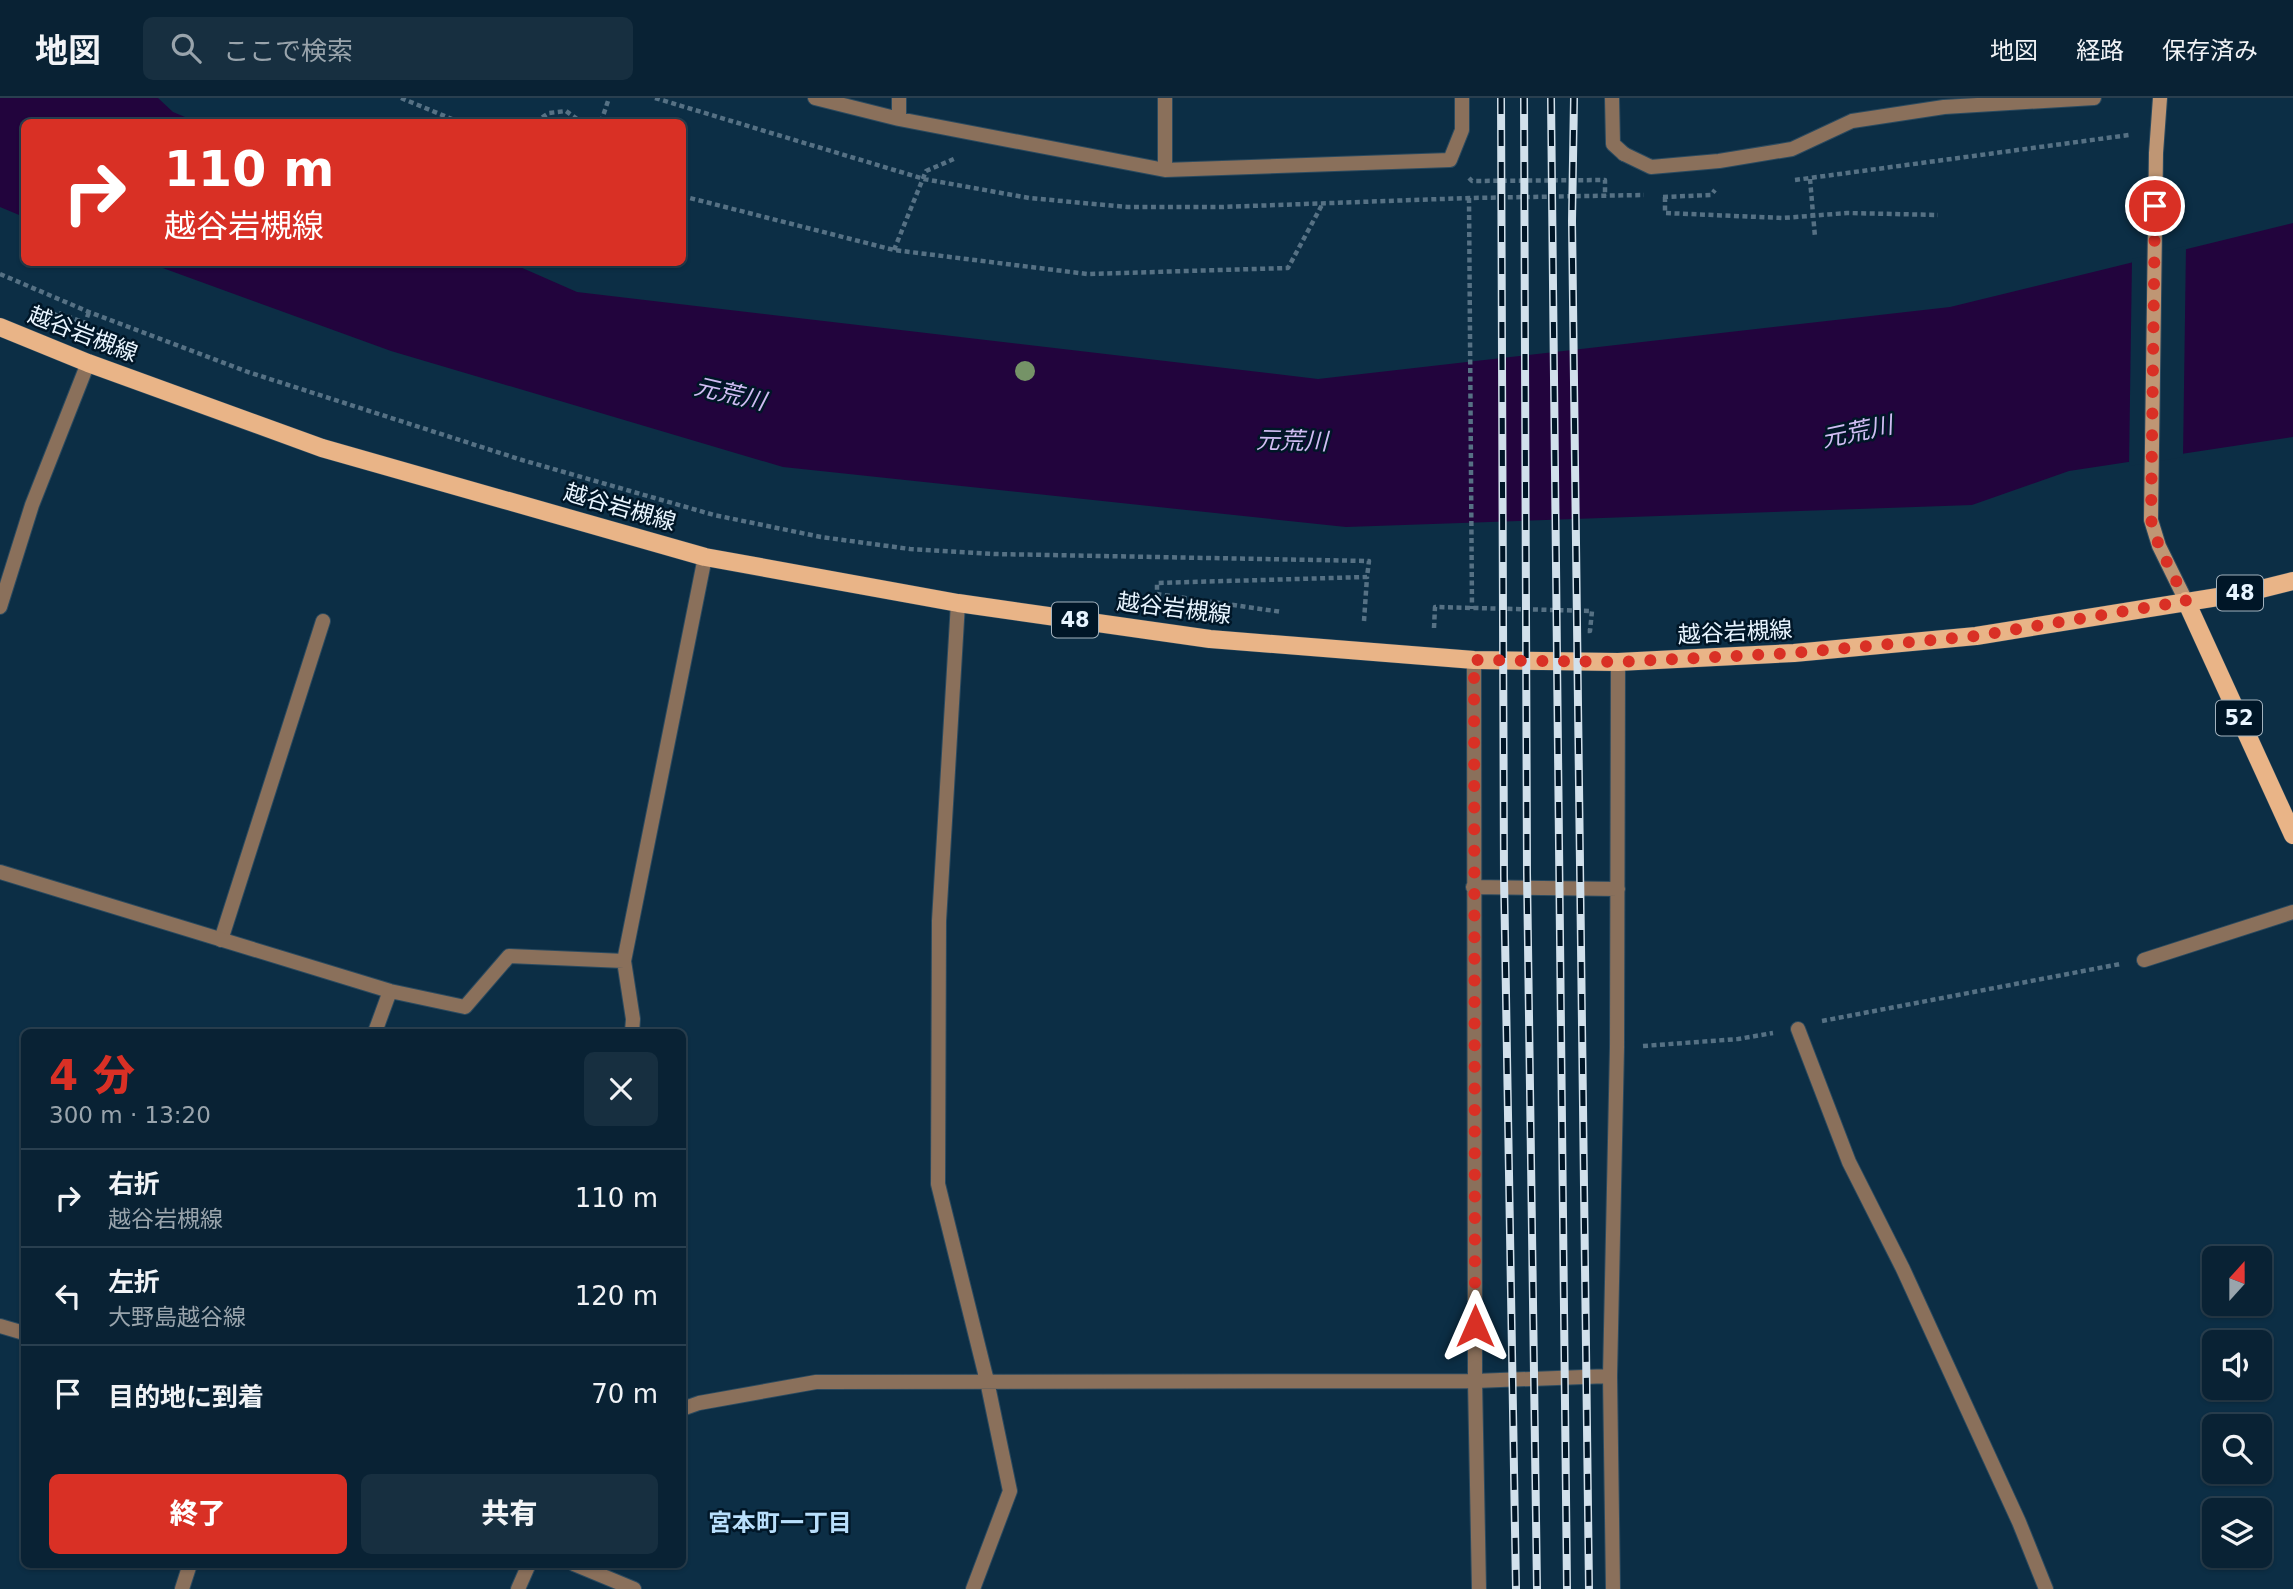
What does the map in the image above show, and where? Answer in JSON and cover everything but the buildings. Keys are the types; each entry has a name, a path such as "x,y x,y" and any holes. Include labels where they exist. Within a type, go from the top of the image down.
{"main road":[{"path":"2160,98 2156,153 2151,520 2159,546 2186,601"},
{"name":"越谷岩槻線","path":"0,327 88,363 322,448 705,557 958,603 1210,639 1474,660 1618,662 1794,653 1976,636 2249,592 2293,581"},
{"name":"52","path":"2186,601 2293,835"}],"street":[{"path":"815,98 899,119 1165,170 1450,160 1462,131 1462,98"},
{"path":"899,98 899,119"},
{"path":"1165,98 1165,170"},
{"path":"1612,98 1613,144 1624,154 1651,167 1719,161 1792,149 1852,121 1944,107 2094,98"},
{"path":"0,607 32,505 88,363"},
{"path":"632,1029 624,961 705,557"},
{"path":"958,603 939,921 938,1184 987,1381 1010,1491 973,1589"},
{"path":"221,940 323,621"},
{"path":"1474,660 1475,1381 1479,1589"},
{"path":"1613,1589 1610,1376 1617,1047 1618,662"},
{"path":"0,872 390,991 465,1007 509,956 624,961"},
{"path":"1474,887 1618,889"},
{"path":"2144,960 2293,912"},
{"path":"376,1029 390,991"},
{"path":"1798,1029 1849,1162 1920,1307 2019,1522 2046,1589"},
{"path":"0,1326 21,1332"},
{"path":"686,1408 816,1382 1475,1381 1610,1376"},
{"path":"183,1589 189,1568"},
{"path":"518,1589 526,1568"},
{"path":"584,1568 634,1589"}],"path":[{"path":"401,98 452,119"},
{"path":"602,119 609,98"},
{"path":"540,119 549,113 566,111 577,119"},
{"path":"894,250 926,171 958,157"},
{"path":"1450,160 1472,181 1605,180 1605,196"},
{"path":"1810,178 1815,237"},
{"path":"686,197 894,250 1087,274 1288,268 1323,203"},
{"path":"1665,197 1665,213 1783,218 1847,213 1938,215"},
{"path":"1469,198 1472,610"},
{"path":"0,274 89,312 248,372 522,460 714,515 821,537 910,549 995,554 1369,561 1363,624 1375,625"},
{"path":"56,312 85,323 89,312"},
{"path":"1295,614 1157,594 1157,583 1367,577"},
{"path":"1434,629 1434,607 1592,611 1590,631 1577,631"},
{"path":"1422,628 1447,629"},
{"path":"1617,1047 1738,1039 1798,1029 1833,1017 2144,960"}],"water":[{"path":"0,98 158,98 173,112 190,119 21,119 21,216 0,207"},
{"name":"元荒川","path":"2293,223 2293,437 2069,471 1972,505 1346,527 783,467 391,351 157,266 518,266 577,292 1318,379 1950,307"}],"pier":[{"path":"2186,246 2183,457 2129,466 2132,259"}],"railway":[{"path":"1501,98 1504,877 1516,1589"},
{"path":"1524,98 1527,873 1537,1589"},
{"path":"1551,98 1567,1589"},
{"path":"1574,98 1572,221 1589,1589"}],"district":[{"name":"宮本町一丁目","path":"780,1523"}],"route":[{"path":"1475,1326 1474,660 1618,662 1794,653 1976,636 2186,601 2159,546 2151,520 2155,206"}]}
